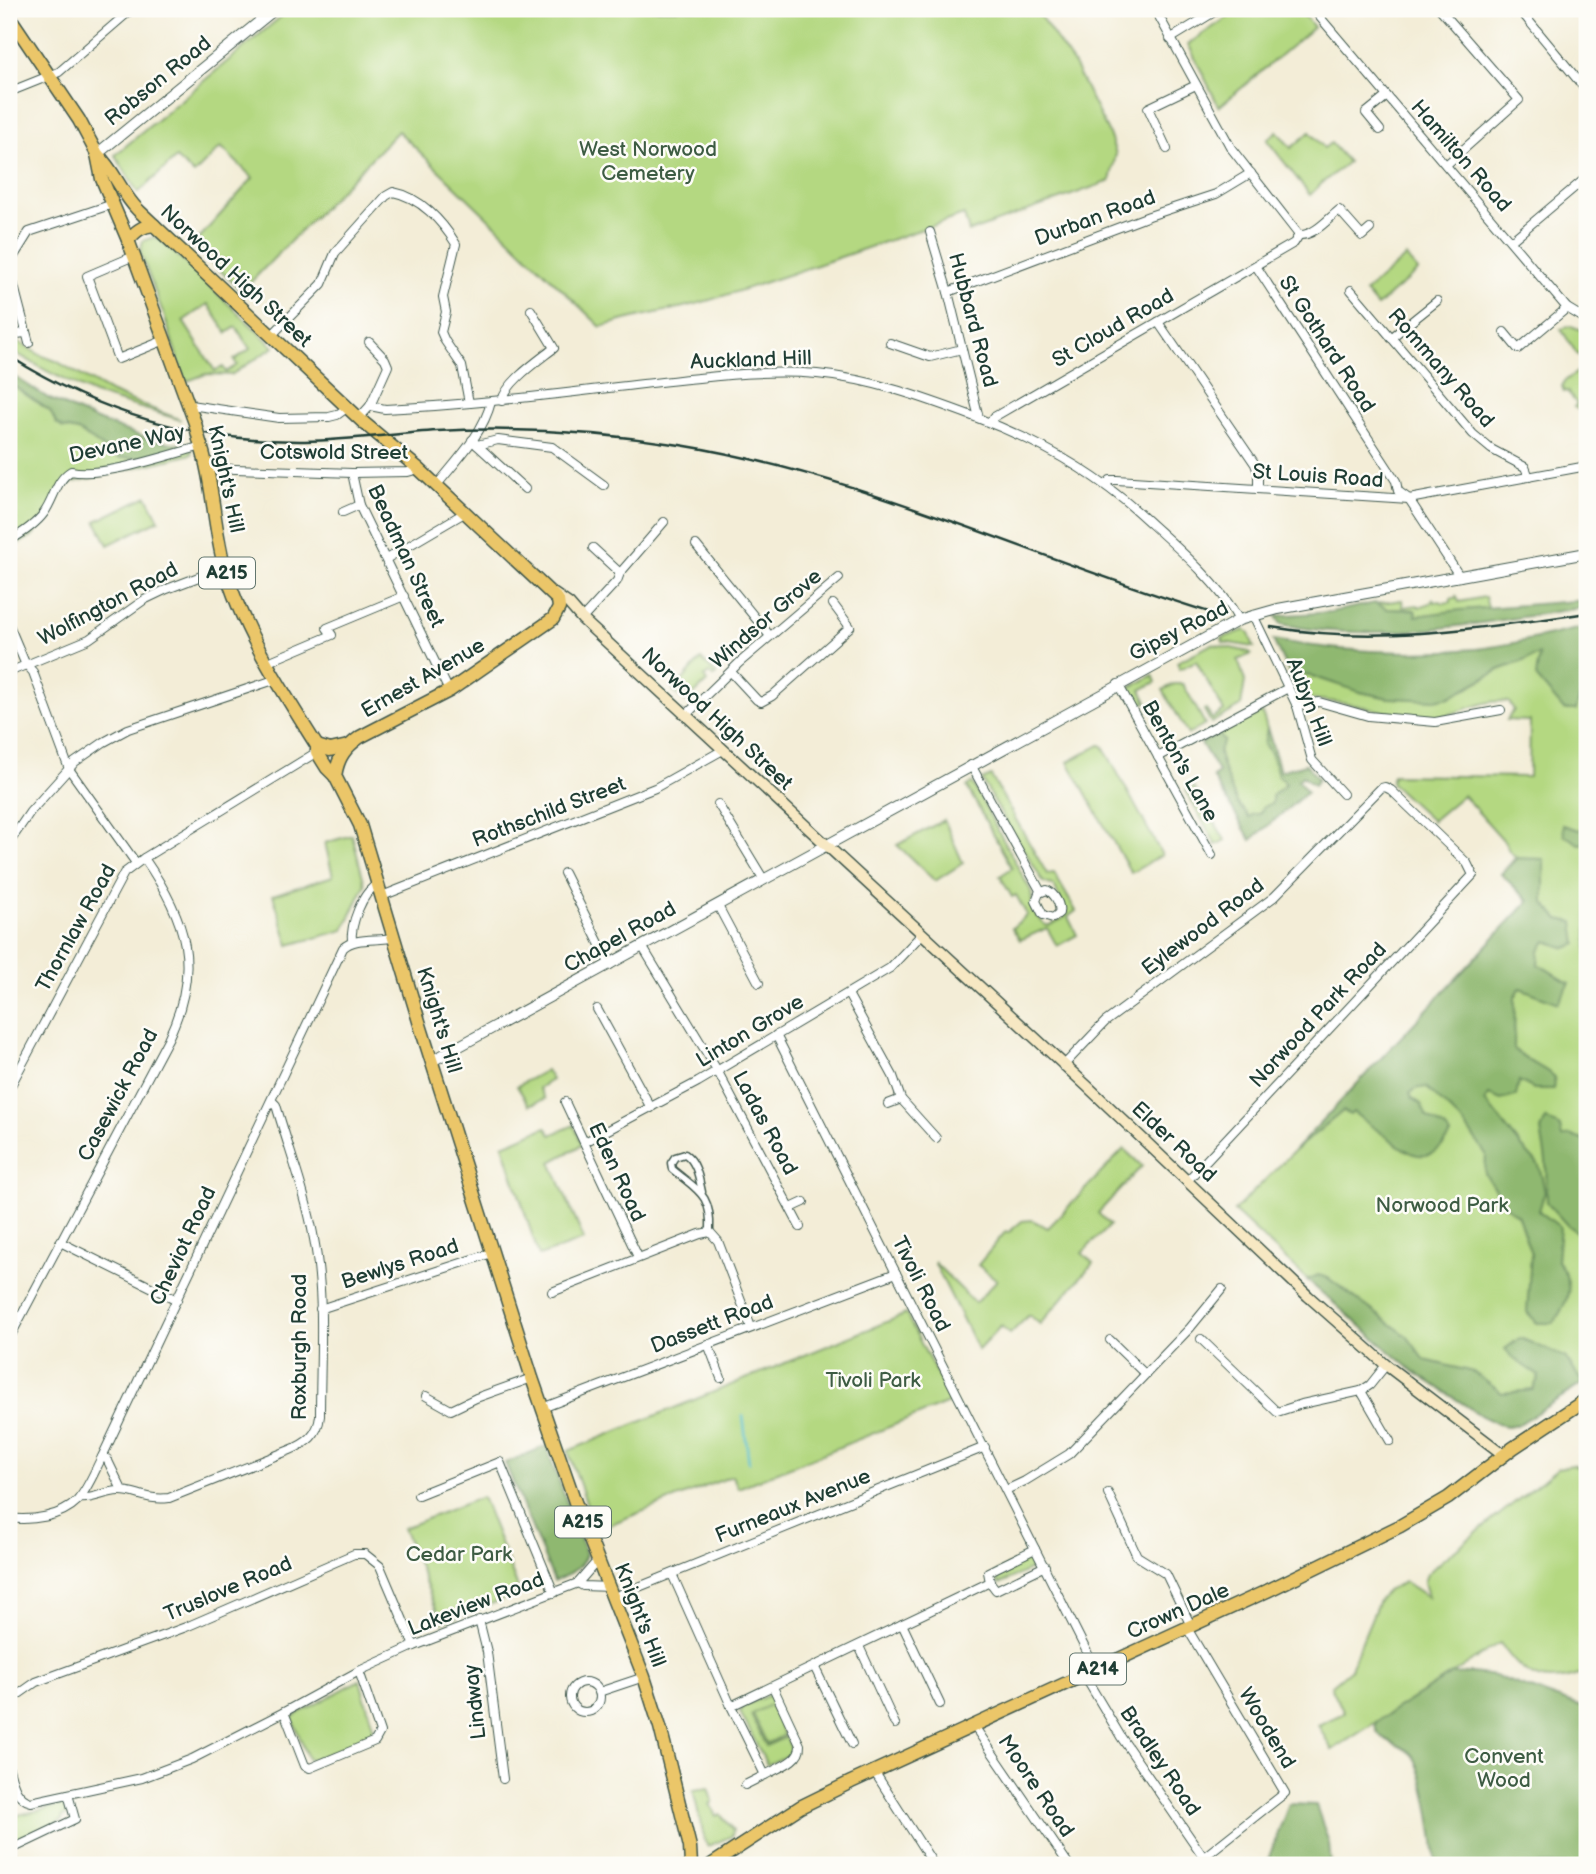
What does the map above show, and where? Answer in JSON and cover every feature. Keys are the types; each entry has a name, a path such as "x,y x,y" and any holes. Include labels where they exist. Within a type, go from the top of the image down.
{"main road":[{"name":"A215","path":"9,16 79,120 97,154 99,172 113,204"},
{"name":"Norwood High Street","path":"97,154 108,164 128,200 359,418"},
{"name":"Knight's Hill","path":"113,204 190,405 207,468 225,567 240,609 357,818 542,1408 644,1676 660,1727 690,1847 691,1865"},
{"path":"128,240 139,229 154,225"},
{"name":"A215","path":"359,418 419,468 554,593"},
{"name":"Norwood High Street","path":"554,593 569,604 582,620 826,846"},
{"path":"553,620 559,608 554,593"},
{"path":"553,620 568,614 582,620"},
{"name":"Ernest Avenue","path":"335,776 337,761 348,746 360,737 449,691 553,620"},
{"name":"Ernest Avenue","path":"317,749 330,750 348,746"},
{"name":"Elder Road","path":"826,846 1308,1296 1386,1365 1504,1455"},
{"name":"A214","path":"1504,1455 1587,1399"},
{"name":"Crown Dale","path":"711,1865 800,1807 1337,1559 1457,1492 1504,1455"}],"street":[{"path":"9,92 60,70 132,9"},
{"name":"Robson Road","path":"97,154 275,9"},
{"path":"1155,9 1231,148 1299,235"},
{"path":"1171,39 1219,9"},
{"name":"Hamilton Road","path":"1313,9 1567,308 1587,320"},
{"path":"1440,9 1519,100 1446,165"},
{"path":"1519,9 1587,91"},
{"path":"1167,149 1148,108 1196,85"},
{"path":"1380,130 1366,113 1387,96"},
{"name":"Durban Road","path":"948,292 1216,194 1251,173"},
{"path":"1511,241 1587,177"},
{"path":"272,335 321,284 335,253 389,194 395,192 412,197 423,205 456,244 443,298 446,312 441,332 462,366 468,403"},
{"path":"29,344 9,266 29,232 113,204"},
{"name":"St Gothard Road","path":"1370,229 1362,236 1339,210 1311,232 1305,236 1299,235 1296,241 1256,266 1393,476 1398,484 1398,491 1409,499 1460,577"},
{"name":"Hubbard Road","path":"930,232 948,292 979,418"},
{"path":"134,256 87,276 118,359 165,340"},
{"name":"St Cloud Road","path":"990,422 994,417 1256,266"},
{"name":"Rommany Road","path":"1351,290 1473,434 1491,449 1525,467 1529,477"},
{"path":"1391,338 1437,301"},
{"path":"1504,332 1518,349 1567,308"},
{"path":"502,401 511,385 554,348 531,310"},
{"path":"1158,322 1255,464 1258,489"},
{"path":"9,328 18,334 25,333"},
{"path":"359,418 370,406 388,366 369,342"},
{"path":"890,343 930,357 962,349"},
{"name":"Auckland Hill","path":"370,406 385,409 491,402 713,376 776,373 834,377 907,391 1031,440 1106,485 1156,528 1194,566 1227,601 1239,620"},
{"path":"437,485 475,442 491,402"},
{"path":"190,405 279,418 329,417 348,407"},
{"path":"475,442 498,440 552,447 604,485"},
{"path":"475,442 525,489"},
{"name":"Devane Way","path":"9,541 42,516 62,477 71,471 83,474 136,463 201,443"},
{"path":"1529,477 1587,466"},
{"name":"Cotswold Street","path":"207,468 352,474 408,472 419,468"},
{"name":"Beadman Street","path":"352,474 359,505 449,691"},
{"name":"St Louis Road","path":"1106,485 1110,480 1117,480 1409,499 1529,477"},
{"path":"343,512 359,505"},
{"path":"386,559 466,512"},
{"path":"582,620 664,522"},
{"path":"696,545 770,636"},
{"path":"593,548 620,573"},
{"name":"Gipsy Road","path":"826,846 1239,620 1587,553"},
{"name":"Wolfington Road","path":"9,672 89,639 144,600 225,567"},
{"name":"Windsor Grove","path":"686,715 770,636 839,578"},
{"path":"268,662 332,635 327,628 404,596"},
{"path":"732,671 757,700 761,702 772,696 850,627 833,604"},
{"name":"Aubyn Hill","path":"1254,615 1297,706 1312,760 1343,794"},
{"name":"Casewick Road","path":"9,625 26,665 33,672 69,769 168,893 180,923 187,965 184,996 168,1039 9,1339"},
{"path":"9,843 30,813 89,751 119,733 277,679"},
{"name":"Benton's Lane","path":"1118,684 1212,855"},
{"path":"1158,757 1287,688"},
{"path":"1297,706 1320,702 1368,716 1424,722 1451,720 1501,710"},
{"name":"Thornlaw Road","path":"9,1089 121,876 140,860 317,749"},
{"name":"Rothschild Street","path":"380,890 655,789 723,750"},
{"path":"971,765 1041,891"},
{"name":"Eylewood Road","path":"1063,1066 1105,1022 1275,897 1359,810 1385,787 1458,855 1473,873"},
{"path":"718,804 764,880"},
{"name":"Chapel Road","path":"432,1061 826,846"},
{"path":"564,873 610,965"},
{"name":"Norwood Park Road","path":"1187,1181 1466,884 1473,873"},
{"name":"Cheviot Road","path":"80,1498 102,1457 343,948 352,942 352,928 369,890 380,890"},
{"path":"718,906 759,983"},
{"name":"Linton Grove","path":"585,1143 651,1108 890,968 922,934"},
{"path":"352,942 395,937"},
{"name":"Ladas Road","path":"642,946 717,1070 800,1227"},
{"path":"848,993 893,1076 901,1099 936,1138"},
{"path":"597,1009 651,1108"},
{"name":"Tivoli Road","path":"776,1035 1045,1566 1090,1673"},
{"path":"888,1104 901,1099"},
{"name":"Roxburgh Road","path":"80,1498 88,1499 122,1490 151,1499 169,1498 290,1450 312,1437 320,1416 320,1310 314,1239 276,1105 272,1101"},
{"name":"Eden Road","path":"565,1102 638,1257"},
{"path":"702,1192 672,1169 671,1163 675,1157 685,1154 689,1156 696,1169 711,1217 710,1233 718,1241 751,1327"},
{"name":"Ladas Road","path":"791,1208 804,1202"},
{"path":"552,1292 638,1257 710,1233"},
{"path":"60,1242 177,1300"},
{"name":"Bewlys Road","path":"320,1310 492,1253"},
{"name":"Dassett Road","path":"542,1408 895,1273"},
{"path":"1006,1490 1069,1454 1190,1328 1222,1289"},
{"path":"1201,1339 1278,1412 1301,1404 1361,1391 1370,1385 1386,1365"},
{"path":"1110,1340 1146,1374"},
{"path":"708,1344 721,1378"},
{"path":"426,1396 451,1410 532,1378"},
{"path":"1361,1391 1390,1441"},
{"name":"Furneaux Avenue","path":"612,1592 673,1574 985,1447"},
{"path":"102,1457 107,1459 122,1490"},
{"path":"418,1495 500,1462 554,1593"},
{"path":"1108,1493 1137,1556 1166,1574 1189,1627"},
{"path":"9,1518 19,1520 42,1517 66,1509 80,1498"},
{"path":"1035,1549 988,1572 990,1582 996,1590 1045,1566"},
{"name":"Truslove Road","path":"9,1701 36,1682 186,1627 354,1554 365,1554 380,1566 414,1646"},
{"name":"Lakeview Road","path":"9,1769 17,1791 26,1801 32,1802 142,1778 192,1759 359,1671 414,1646 578,1583 598,1560"},
{"path":"673,1574 731,1706 765,1774"},
{"path":"731,1706 990,1582"},
{"path":"578,1583 612,1592"},
{"name":"Lindway","path":"479,1620 487,1652 503,1779"},
{"path":"902,1625 940,1704"},
{"name":"Woodend","path":"1189,1627 1285,1793 1206,1861"},
{"path":"859,1646 895,1724"},
{"path":"814,1668 852,1744"},
{"path":"284,1712 305,1766 310,1768 374,1741 380,1732 359,1671"},
{"name":"Bradley Road","path":"1090,1673 1121,1737 1206,1861"},
{"path":"600,1692 644,1676"},
{"path":"745,1785 797,1757 800,1751 800,1745 773,1687"},
{"name":"Moore Road","path":"974,1726 1069,1865"},
{"path":"874,1771 934,1865"},
{"path":"12,1849 75,1819 68,1794"}],"green space":[{"name":"West Norwood Cemetery","path":"290,9 1035,9 1073,63 1109,134 1116,154 1110,181 969,232 964,215 710,300 601,327 398,131 242,291 193,245 253,178 221,147 194,174 176,158 138,193 115,155"},
{"path":"1240,9 1299,9 1314,27 1219,107 1188,44"},
{"path":"1277,131 1291,148 1310,132 1324,148 1331,143 1348,162 1310,195 1267,140"},
{"path":"154,237 160,239 274,347 231,375 206,374 185,382 140,252 143,241","holes":["208,304 227,333 236,327 250,349 234,360 237,365 226,372 223,367 215,371 183,321"]},
{"path":"1406,257 1418,271 1377,306 1365,292"},
{"path":"1571,326 1587,332 1587,355 1583,358 1577,354 1561,329"},
{"path":"9,336 112,393 181,420 94,394 9,349"},
{"path":"1587,365 1587,407 1579,410 1574,407 1577,404 1567,391 1564,392 1562,386"},
{"path":"9,373 48,398 94,419 148,439 191,446 139,458 119,458 78,431 63,428 56,423 50,411 9,383"},
{"path":"9,383 119,458 191,446 192,454 62,485 34,535 9,549"},
{"path":"147,496 159,520 108,545 96,521"},
{"path":"1456,595 1459,602 1485,597 1488,608 1416,616 1415,610 1388,609 1375,604 1402,600 1403,607 1419,607 1431,603 1433,599 1434,602 1451,602 1451,598 1456,598"},
{"path":"1587,600 1587,607 1474,624 1395,632 1318,630 1281,624 1276,616 1331,612 1375,603 1388,609 1415,610 1416,616"},
{"path":"1587,627 1587,676 1576,710 1564,710 1536,677 1539,655 1499,670 1450,697 1435,700 1389,698 1360,692 1312,676 1289,673 1273,640 1349,650 1451,651 1504,645"},
{"path":"1245,630 1249,633 1254,647 1223,642 1222,638"},
{"name":"Norwood Park","path":"1587,637 1587,1381 1519,1424 1506,1426 1482,1416 1413,1371 1234,1211 1294,1151 1529,901 1501,874 1516,857 1463,795 1432,821 1391,783 1393,775 1529,777 1530,721 1507,720 1514,710 1509,702 1490,702 1453,714 1426,717 1304,698 1289,673 1312,676 1360,692 1389,698 1450,697 1499,670"},
{"path":"1212,644 1251,654 1238,660 1245,681 1241,706 1211,723 1204,710 1206,709 1212,719 1224,711 1196,661 1180,669 1177,662"},
{"path":"701,659 716,674 713,677 709,673 704,677 707,682 686,702 673,691"},
{"path":"1153,675 1156,682 1141,690 1147,702 1139,706 1129,688"},
{"path":"1174,684 1183,684 1205,724 1188,734 1163,690"},
{"path":"1262,712 1280,771 1306,764 1318,779 1314,785 1303,776 1298,780 1307,792 1251,840 1213,777 1219,773 1201,743"},
{"path":"1267,728 1280,771 1306,764 1318,779 1314,785 1303,776 1298,780 1307,792 1251,840 1213,777 1219,773 1201,743 1219,734 1224,741 1219,751 1221,761 1236,801 1249,818 1253,814 1259,814 1263,807 1272,803 1272,796 1286,784 1278,775 1271,753 1264,745"},
{"path":"1100,745 1103,746 1162,855 1131,873 1068,762"},
{"path":"991,776 1047,874 1054,873 1076,911 1068,917 1077,935 1057,946 1047,928 1020,940 1012,928 1027,915 1016,895 1012,897 1000,876 1012,868 967,787 972,783 1031,891 1033,912 1045,925 1050,925 1064,918 1066,911 1054,886 1043,882 1021,848 982,780"},
{"path":"1194,787 1225,840 1216,845 1186,791"},
{"path":"944,820 963,863 935,881 897,845"},
{"path":"1563,825 1579,830 1587,827 1587,843 1579,844 1564,835"},
{"path":"352,835 365,885 344,930 289,945 273,895 333,876 325,843"},
{"path":"1517,858 1544,859 1544,903 1559,919 1574,922 1577,944 1566,948 1546,941 1539,952 1538,965 1570,983 1558,1003 1520,988 1515,997 1514,1049 1555,1077 1553,1089 1534,1089 1519,1081 1516,1096 1501,1100 1489,1095 1485,1101 1539,1165 1545,1191 1539,1211 1560,1227 1557,1261 1567,1277 1568,1292 1563,1308 1553,1323 1537,1323 1527,1312 1531,1254 1518,1216 1504,1204 1485,1174 1486,1154 1463,1123 1426,1087 1415,1089 1410,1093 1412,1098 1421,1104 1427,1117 1451,1135 1436,1151 1422,1155 1406,1151 1353,1112 1350,1115 1343,1111 1294,1151 1529,901 1501,874"},
{"path":"546,1070 552,1080 539,1088 545,1099 529,1105 517,1086"},
{"path":"1546,1119 1560,1127 1562,1138 1570,1135 1587,1142 1587,1240 1567,1225 1547,1203 1546,1161 1541,1130"},
{"path":"574,1125 582,1145 551,1162 584,1240 539,1256 503,1145 546,1127 551,1135"},
{"path":"1124,1149 1142,1166 1098,1213 1110,1225 1082,1253 1093,1263 1040,1324 1029,1315 1010,1334 1001,1326 978,1350 934,1262 975,1303 997,1280 978,1265 1006,1231 1008,1233 1022,1221 1032,1220 1048,1228"},
{"path":"1318,1275 1328,1278 1407,1336 1425,1360 1473,1372 1502,1393 1533,1390 1539,1376 1511,1357 1505,1349 1520,1338 1565,1357 1583,1383 1519,1424 1498,1424 1413,1371 1307,1280"},
{"name":"Tivoli Park","path":"906,1314 951,1402 738,1488 732,1476 596,1530 568,1451"},
{"path":"546,1446 586,1554 578,1567 554,1581 505,1463"},
{"path":"1572,1465 1587,1470 1587,1672 1559,1680 1537,1678 1519,1666 1500,1643 1332,1750 1318,1725 1344,1713 1331,1686 1350,1670 1379,1600 1387,1590 1405,1582 1428,1597 1424,1582 1427,1574 1441,1561 1558,1468"},
{"name":"Cedar Park","path":"482,1497 520,1593 442,1623 403,1528"},
{"path":"1030,1555 1035,1567 998,1583 995,1573"},
{"name":"Convent Wood","path":"1452,1674 1495,1676 1587,1709 1587,1865 1436,1865 1429,1809 1418,1765 1409,1751 1378,1734 1376,1722"},
{"path":"360,1680 375,1734 371,1738 308,1759 292,1717"},
{"path":"769,1695 784,1735 767,1744 753,1714 769,1705 751,1715 766,1746 786,1737 793,1753 767,1765 740,1712 743,1706"},
{"path":"708,1788 713,1802 710,1804 716,1816 720,1814 733,1830 732,1836 708,1846 693,1790"},
{"path":"1289,1804 1316,1805 1329,1843 1331,1865 1266,1865"},
{"path":"63,1805 68,1814 62,1817 62,1820 11,1843 17,1862 9,1865 9,1817"}],"waterway":[{"path":"743,1416 749,1463"}],"railway":[{"path":"9,356 79,394 114,409 188,430 226,436 305,441 437,431 529,430 650,441 749,459 883,497 1146,592 1212,613"},
{"path":"1271,627 1350,635 1390,634 1469,629 1587,613"}]}
